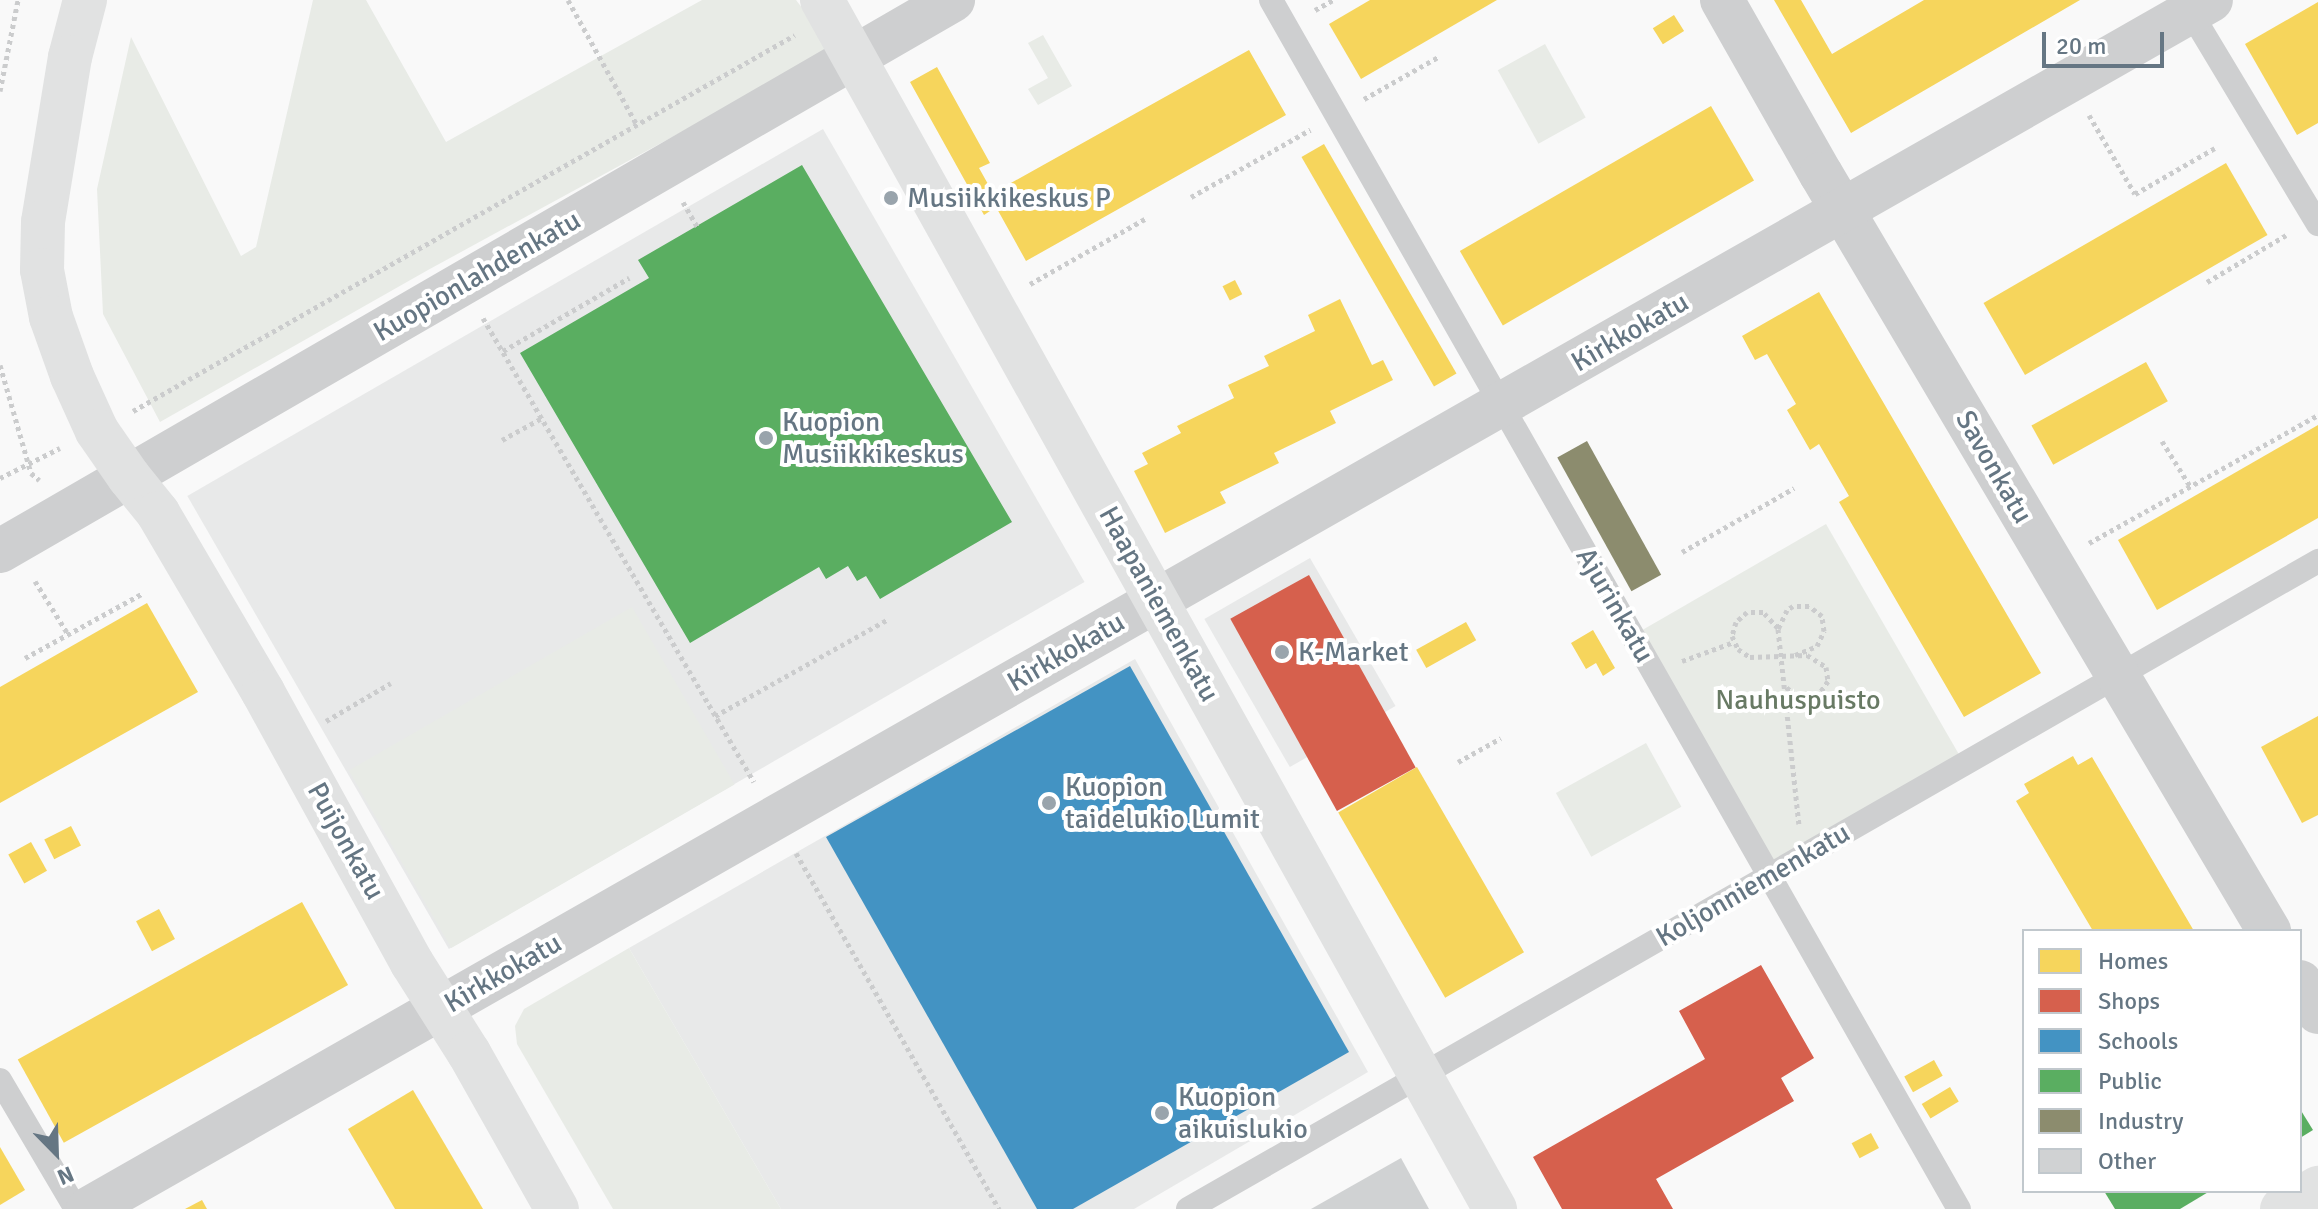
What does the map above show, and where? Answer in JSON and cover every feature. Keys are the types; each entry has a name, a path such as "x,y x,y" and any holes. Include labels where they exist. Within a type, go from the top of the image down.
{"main road":[{"name":"Puijonkatu","path":"85,0 70,57 43,222 42,270 51,317 97,431 158,513 557,1209"},
{"name":"Haapaniemenkatu","path":"826,7 1495,1209"},
{"path":"2282,1209 2318,1188"}],"street":[{"name":"Kuopionlahdenkatu","path":"0,551 953,0"},
{"name":"Savonkatu","path":"1722,0 1842,210 2268,929"},
{"name":"Kirkkokatu","path":"88,1209 1842,210 2195,4"},
{"path":"2302,985 2318,1012"}],"lane":[{"name":"Ajurinkatu","path":"1271,0 1959,1209"},
{"path":"2195,4 2316,221"},
{"name":"Koljonniemenkatu","path":"1188,1209 2318,561"},
{"path":"0,1080 76,1209"}],"path":[{"path":"0,91 18,0"},
{"path":"568,0 636,124 697,226"},
{"path":"0,478 97,431 636,124 826,7"},
{"path":"2087,111 2135,194 2215,148"},
{"path":"1028,286 1145,219"},
{"path":"2207,282 2316,221"},
{"path":"436,237 999,1209"},
{"path":"503,351 629,278"},
{"path":"0,365 28,463"},
{"path":"2084,546 2318,415"},
{"path":"502,440 542,418"},
{"path":"2162,441 2190,486"},
{"path":"1682,552 1794,488"},
{"path":"34,579 68,634"},
{"path":"25,658 143,593"},
{"path":"1778,629 1763,612 1747,612 1733,628 1734,642 1750,657 1781,656 1795,655 1810,650 1822,639 1825,624 1822,616 1809,606 1793,606 1782,615 1778,629 1781,656 1784,679 1803,857"},
{"path":"715,716 887,620"},
{"path":"1653,671 1734,642"},
{"path":"1784,679 1789,692 1802,700 1816,698 1826,688 1828,674 1821,661 1795,655"},
{"path":"325,722 391,683"},
{"path":"1458,762 1501,738"}],"shaded area":[{"path":"823,129 1084,582 449,949 187,496"},
{"path":"1310,558 1396,706 1290,767 1204,619"},
{"name":"Kuopion taidelukio Lumit","path":"1135,659 1368,1072 1134,1209 781,1209 629,948"}],"green space":[{"path":"313,0 366,0 446,142 702,0 796,0 834,49 428,270 160,422 103,314 97,189 131,37 241,256 256,247"},
{"path":"1043,35 1072,86 1038,105 1028,89 1048,78 1028,43"},
{"path":"1545,44 1586,117 1538,144 1498,70"},
{"name":"Nauhuspuisto","path":"1826,524 1964,764 1771,876 1632,636"},
{"path":"632,607 735,785 451,948 349,770"},
{"path":"1646,743 1681,807 1591,857 1556,793"},
{"path":"629,948 781,1209 613,1209 517,1044 515,1026 524,1009"}],"building: Homes":[{"path":"1370,0 1497,0 1361,79 1329,24"},
{"path":"1774,0 1801,0 1832,54 1924,0 2080,0 1851,133"},
{"path":"2318,2 2318,123 2297,135 2245,44"},
{"path":"1674,15 1684,31 1663,44 1653,28"},
{"path":"1249,50 1286,115 1026,261 996,207 984,215 910,82 937,67 990,163 979,168 993,193"},
{"path":"1711,106 1754,180 1503,325 1460,251"},
{"path":"1324,144 1456,373 1434,386 1301,157"},
{"path":"2226,163 2268,235 2025,375 1984,303"},
{"path":"1235,280 1242,294 1230,301 1223,286"},
{"path":"1819,292 2041,673 1964,717 1839,502 1849,496 1819,444 1810,450 1787,410 1796,404 1767,354 1755,360 1742,336"},
{"path":"1340,299 1372,365 1383,360 1393,380 1330,411 1336,423 1274,453 1279,463 1220,492 1226,503 1165,533 1134,471 1148,464 1142,453 1181,433 1177,426 1234,398 1228,385 1269,366 1264,356 1315,331 1308,315"},
{"path":"2146,362 2168,401 2053,465 2031,426"},
{"path":"2318,425 2318,518 2157,610 2118,540"},
{"path":"147,603 198,692 0,803 0,687"},
{"path":"1466,622 1476,640 1426,668 1416,650"},
{"path":"1593,630 1615,668 1603,676 1596,663 1586,669 1571,643"},
{"path":"2318,716 2318,815 2302,823 2261,747"},
{"path":"2073,756 2078,765 2092,757 2193,929 2092,929 2016,801 2029,793 2024,784"},
{"path":"1417,767 1524,952 1445,998 1338,813"},
{"path":"71,826 81,846 54,859 44,840"},
{"path":"31,842 47,871 24,883 8,855"},
{"path":"302,902 348,985 64,1143 18,1060"},
{"path":"159,909 175,939 152,951 136,921"},
{"path":"1934,1060 1943,1076 1913,1092 1904,1076"},
{"path":"1950,1087 1959,1102 1930,1119 1922,1104"},
{"path":"413,1090 483,1209 395,1209 348,1129"},
{"path":"1871,1133 1879,1148 1860,1158 1852,1143"},
{"path":"0,1147 25,1190 0,1205"},
{"path":"202,1200 207,1209 185,1209"}],"building: Shops":[{"path":"1309,575 1416,767 1337,811 1230,619"},
{"path":"1761,965 1814,1058 1781,1078 1794,1101 1656,1179 1673,1209 1562,1209 1533,1157 1705,1059 1679,1011"}],"building: Schools":[{"name":"Kuopion taidelukio Lumit","path":"1130,666 1349,1052 1073,1209 1037,1209 826,837"}],"building: Public":[{"name":"Kuopion Musiikkikeskus","path":"802,165 1012,522 880,599 866,576 857,581 848,566 826,579 819,567 690,643 520,353 649,278 638,260"},
{"path":"2302,1112 2313,1130 2302,1137"},
{"path":"2105,1193 2207,1193 2180,1209 2115,1209"}],"building: Industry":[{"path":"1587,441 1661,575 1631,591 1557,457"}],"building: Other":[{"path":"1401,1158 1429,1209 1311,1209"}],"place":[{"name":"Musiikkikeskus P","path":"891,198"},
{"name":"Kuopion Musiikkikeskus","path":"766,438"},
{"name":"K-Market","path":"1282,652"},
{"name":"Kuopion taidelukio Lumit","path":"1049,803"},
{"name":"Kuopion aikuislukio","path":"1162,1113"}]}
